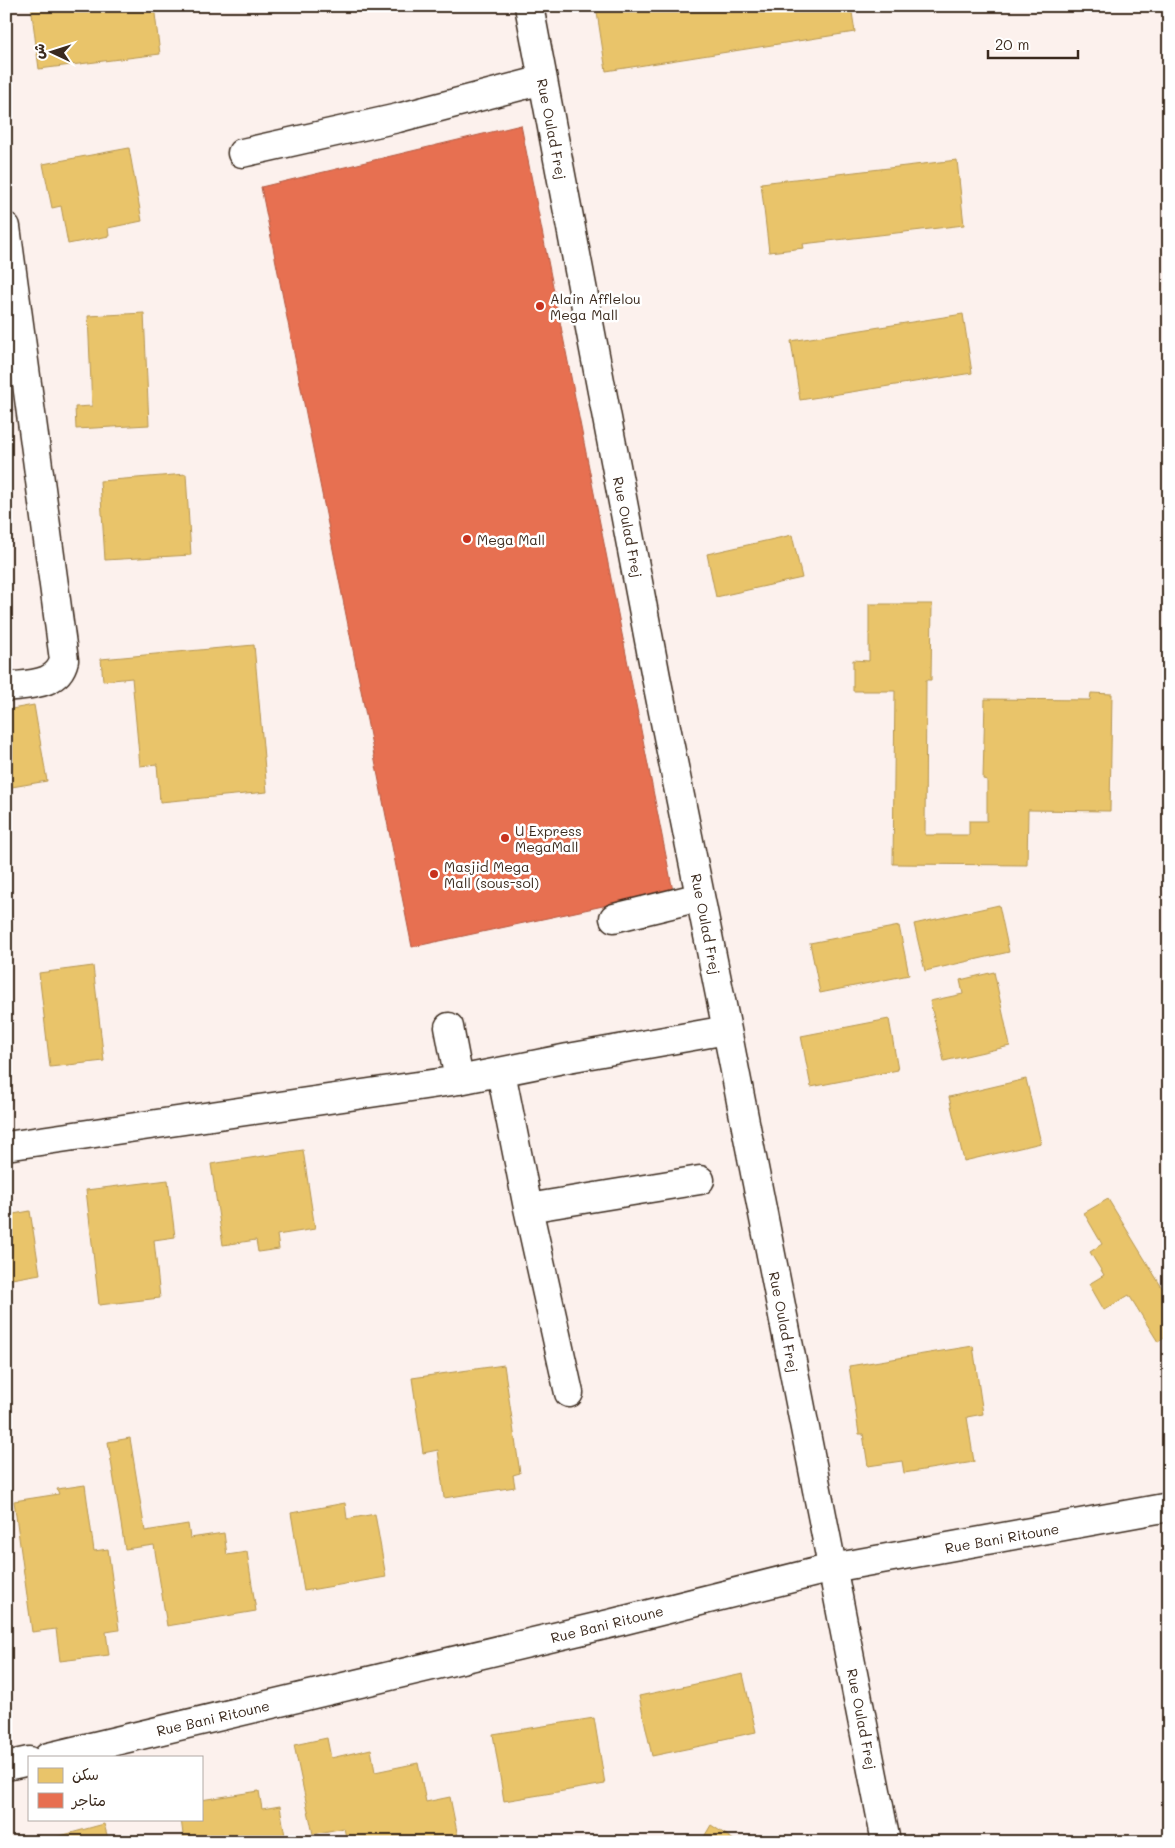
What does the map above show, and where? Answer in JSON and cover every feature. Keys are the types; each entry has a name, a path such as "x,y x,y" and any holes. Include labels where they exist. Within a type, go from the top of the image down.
{"street":[{"name":"Rue Oulad Frej","path":"528,6 654,668 886,1842"},
{"path":"242,153 398,118 542,80"},
{"path":"6,227 64,660 62,669 50,679 6,686"},
{"path":"614,918 700,897"},
{"path":"449,1027 459,1080"},
{"path":"6,1146 459,1080 727,1030"},
{"path":"501,1072 568,1393"},
{"path":"528,1208 700,1180"},
{"name":"Rue Bani Ritoune","path":"52,1756 609,1624 832,1568 1169,1507"},
{"path":"6,1766 28,1761"}],"building: سكن":[{"path":"31,6 154,6 160,54 39,69"},
{"path":"596,6 851,6 855,32 606,71"},
{"path":"129,148 142,221 108,228 109,236 68,244 61,206 52,208 43,164"},
{"path":"957,160 964,225 803,244 804,248 769,252 761,183"},
{"path":"144,313 149,425 76,429 75,407 92,406 88,316"},
{"path":"963,314 972,373 800,400 791,341"},
{"path":"186,474 191,555 105,560 100,481"},
{"path":"792,535 802,578 716,597 707,554"},
{"path":"869,604 932,604 931,680 926,680 925,835 969,835 969,821 987,821 987,780 983,779 985,699 1090,700 1091,693 1112,694 1110,811 1028,810 1027,865 893,864 895,691 853,691 853,660 869,661"},
{"path":"254,645 267,792 160,802 157,764 140,766 132,678 103,681 101,659"},
{"path":"34,705 47,781 6,788 6,710"},
{"path":"999,905 1009,952 925,971 914,924"},
{"path":"899,926 909,975 820,993 810,943"},
{"path":"93,966 104,1061 50,1067 39,973"},
{"path":"994,972 1010,1046 944,1061 930,1001 963,994 960,980"},
{"path":"889,1019 898,1070 811,1087 801,1036"},
{"path":"1026,1079 1041,1143 964,1161 949,1097"},
{"path":"303,1150 315,1229 277,1235 279,1249 258,1252 256,1240 223,1245 211,1164"},
{"path":"168,1180 175,1237 154,1240 160,1298 99,1305 86,1190"},
{"path":"1108,1199 1169,1299 1169,1335 1158,1342 1129,1295 1104,1310 1089,1284 1104,1275 1090,1252 1102,1244 1084,1213"},
{"path":"6,1204 8,1215 30,1211 40,1274 6,1280"},
{"path":"973,1346 983,1414 967,1417 974,1462 904,1473 902,1461 868,1466 863,1434 859,1434 849,1366"},
{"path":"504,1365 520,1473 513,1475 515,1487 444,1498 438,1450 423,1453 412,1378"},
{"path":"130,1438 145,1531 188,1524 190,1538 224,1533 227,1555 247,1552 256,1611 167,1626 154,1545 125,1549 108,1442"},
{"path":"85,1485 94,1551 108,1549 119,1630 106,1632 109,1655 60,1661 56,1629 32,1632 14,1501 59,1494 57,1489"},
{"path":"345,1503 347,1519 375,1514 386,1577 304,1591 291,1513"},
{"path":"743,1674 756,1732 719,1740 720,1742 652,1756 639,1696"},
{"path":"594,1718 605,1784 504,1801 493,1734"},
{"path":"327,1738 331,1758 371,1749 375,1772 418,1763 426,1802 450,1797 459,1842 347,1842 344,1828 313,1834 294,1745"},
{"path":"259,1791 262,1809 280,1806 286,1842 184,1842 181,1820 202,1820 202,1800"},
{"path":"104,1824 109,1842 38,1842"},
{"path":"711,1825 737,1842 701,1842"}],"building: متاجر":[{"name":"Mega Mall","path":"521,125 673,891 412,947 261,187"}],"place":[{"name":"Alain Afflelou Mega Mall","path":"540,306"},
{"name":"Mega Mall","path":"467,539"},
{"name":"U Express MegaMall","path":"505,838"},
{"name":"Masjid Mega Mall (sous-sol)","path":"434,874"}]}
